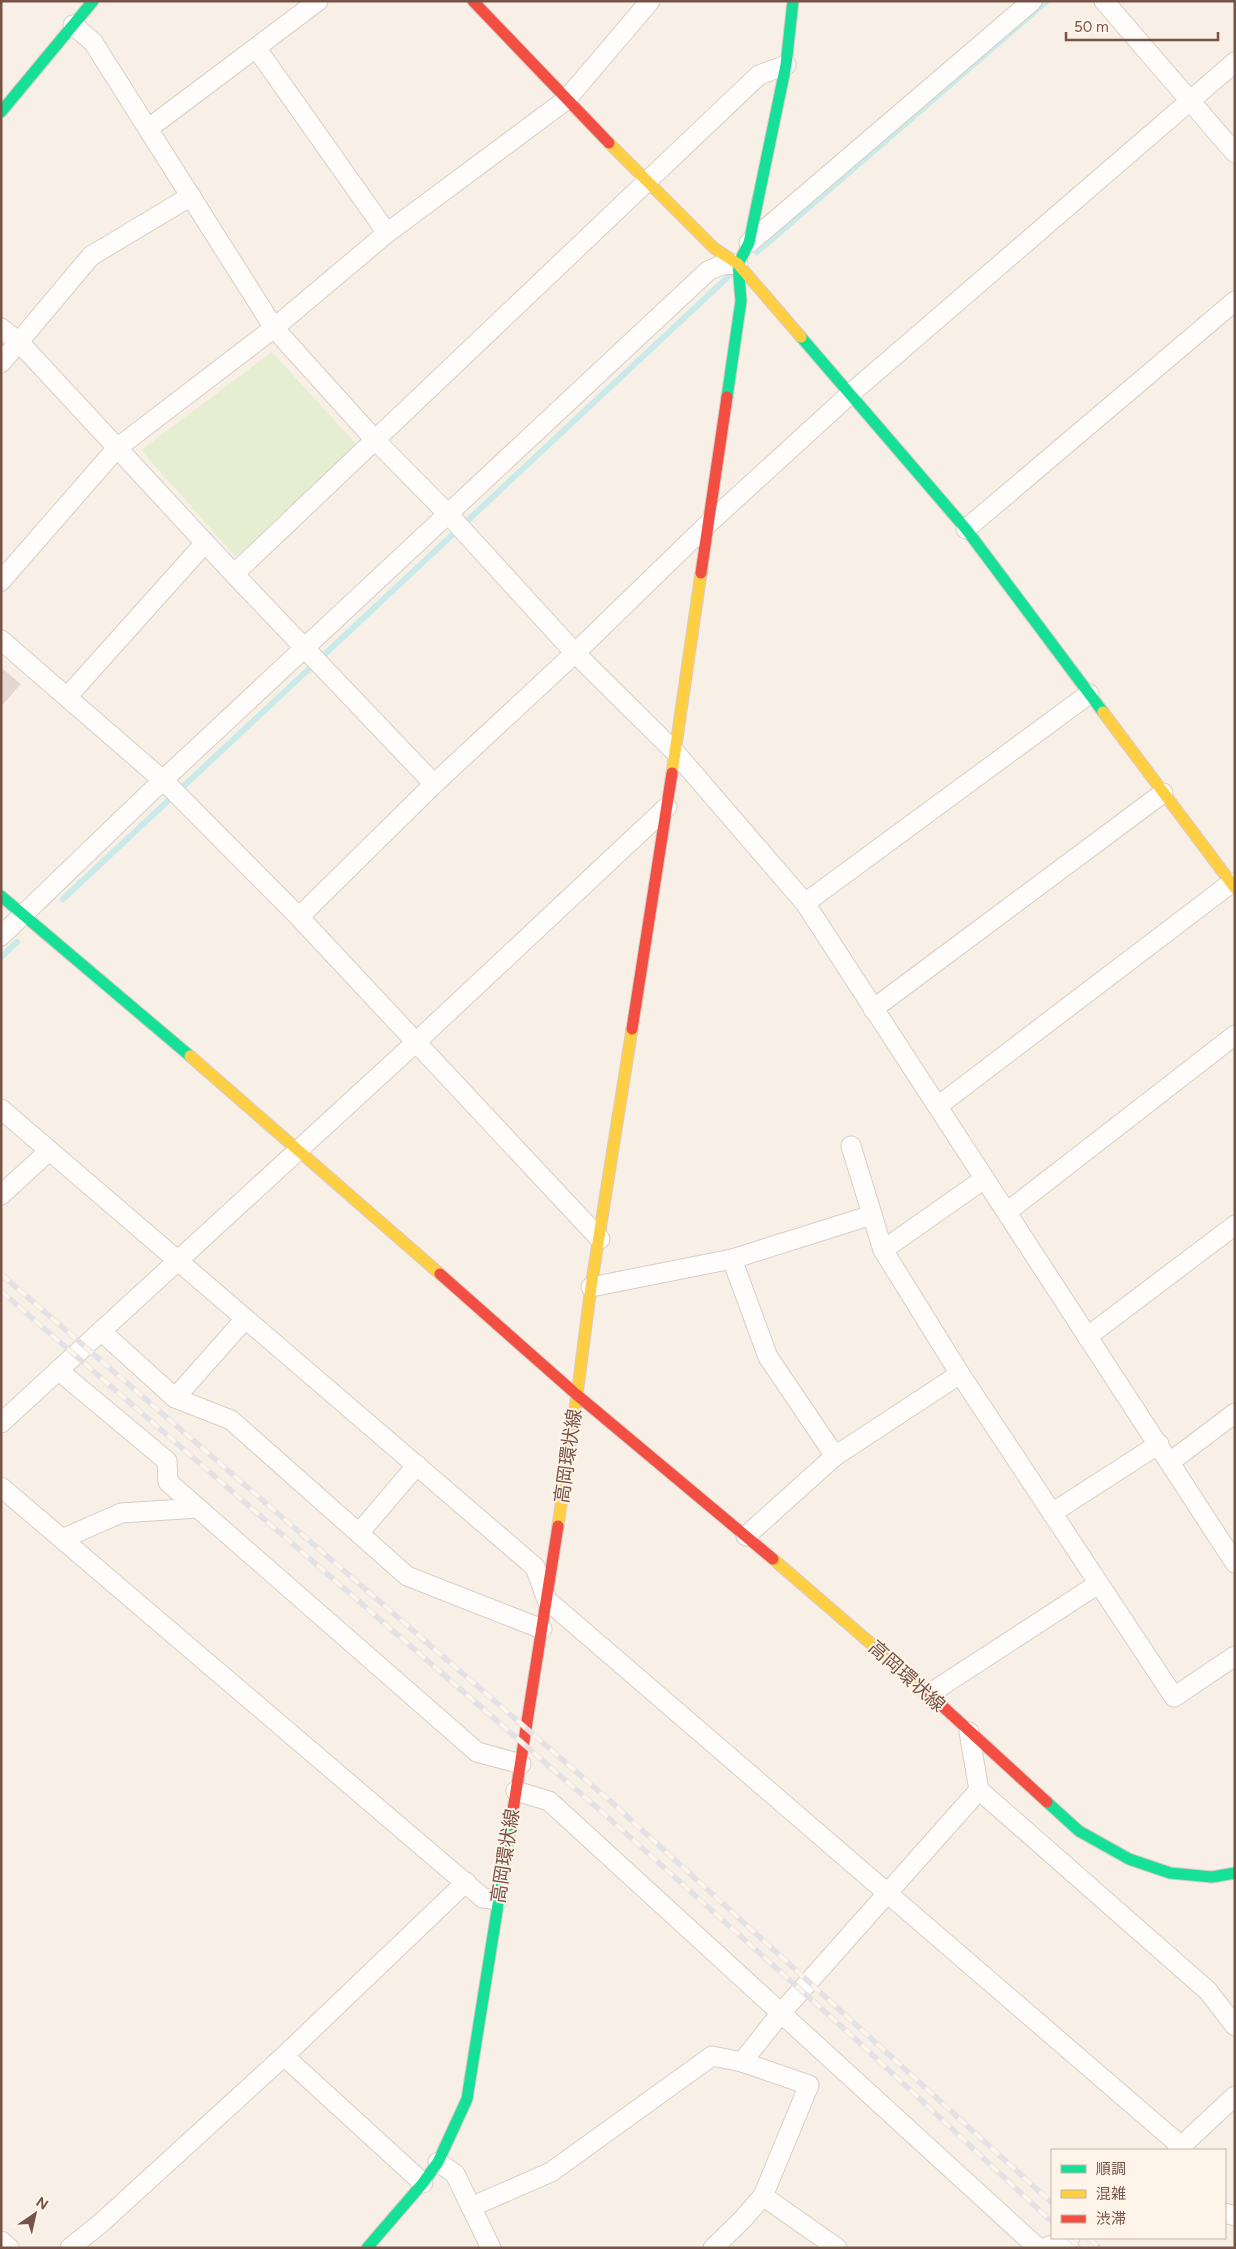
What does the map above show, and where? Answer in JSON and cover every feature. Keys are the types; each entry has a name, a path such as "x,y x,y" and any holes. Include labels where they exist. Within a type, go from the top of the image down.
{"street":[{"path":"1,112 93,1"},
{"path":"149,128 257,49 318,1"},
{"path":"473,1 566,100 741,273 966,530 1233,886 938,1106"},
{"path":"1,581 117,448 274,328 387,233 566,100 650,1"},
{"path":"577,1395 591,1287 667,807 709,523 741,301 741,273 786,65 793,1"},
{"path":"749,243 1032,1"},
{"path":"1104,1 1235,153"},
{"path":"73,25 93,42 274,328 375,440 469,537 575,652 674,751 805,903 1235,1563"},
{"path":"257,49 387,233"},
{"path":"299,917 434,784 709,523 849,396 1235,62"},
{"path":"234,574 759,75 786,65"},
{"path":"1,363 91,256 191,196"},
{"path":"1,936 708,272 721,265 741,273"},
{"path":"966,530 1235,301"},
{"path":"1,328 19,342 234,574 434,784"},
{"path":"67,697 205,543"},
{"path":"1,640 165,782 299,917 600,1239"},
{"path":"805,903 1089,694"},
{"path":"873,1009 1163,793"},
{"path":"1,1423 298,1148 415,1043 667,807"},
{"path":"1,896 298,1148 577,1395"},
{"path":"1007,1212 1235,1035"},
{"path":"1,1109 535,1567 547,1600 1179,2148 1235,2096"},
{"path":"851,1146 883,1250 960,1374 1174,1697 1235,1656"},
{"path":"1,1195 50,1152"},
{"path":"883,1250 984,1179"},
{"path":"591,1287 732,1259 872,1215"},
{"path":"1087,1337 1235,1225"},
{"path":"732,1259 768,1357 835,1456"},
{"path":"175,1398 245,1319"},
{"path":"101,1331 175,1398 232,1420 407,1576 542,1629"},
{"path":"58,1370 167,1461 168,1482 477,1752 520,1764"},
{"path":"746,1536 835,1456 960,1374"},
{"name":"高岡環状線","path":"577,1395 746,1536 929,1694 1079,1831 1129,1859 1170,1873 1212,1877 1235,1873"},
{"name":"高岡環状線","path":"366,2248 423,2183 438,2162 467,2100 547,1600 577,1395"},
{"path":"1170,1462 1235,1413"},
{"path":"1052,1513 1159,1444"},
{"path":"359,1534 416,1465"},
{"path":"1,1488 483,1898 498,1900"},
{"path":"62,1539 121,1513 198,1508"},
{"path":"929,1694 1098,1584"},
{"path":"969,1732 979,1790 1208,1991 1235,2026"},
{"path":"742,2062 781,2013 979,1790"},
{"path":"516,1791 549,1801 1038,2248"},
{"path":"70,2248 101,2223 284,2056 466,1882"},
{"path":"284,2056 423,2183"},
{"path":"471,2207 551,2172 712,2056 742,2062 809,2085 763,2196 744,2219 713,2248"},
{"path":"438,2162 455,2174 491,2248"},
{"path":"763,2196 837,2248"},
{"path":"1044,2248 1067,2239"},
{"path":"1,2241 9,2248"}],"green space":[{"path":"272,352 356,444 236,557 141,450"}],"building":[{"path":"1,668 20,684 1,706"}],"waterway":[{"path":"757,252 1047,1"},
{"path":"63,899 730,275"},
{"path":"1,957 17,942"}],"railway":[{"path":"1,1274 609,1800 1051,2202"},
{"path":"1,1291 602,1812 851,2035 1051,2221"},
{"path":"1070,2239 1079,2248"},
{"path":"1090,2239 1099,2248"}],"traffic: fast":[{"path":"1,112 93,1"},
{"path":"727,397 741,301 738,264 749,243 786,65 793,1"},
{"path":"801,337 966,529 1103,712"},
{"path":"1,896 190,1056"},
{"path":"1047,1802 1079,1831 1129,1859 1170,1873 1212,1877 1235,1873"},
{"path":"367,2248 423,2183 438,2162 467,2099 511,1823"}],"traffic: slow":[{"path":"609,143 714,248 738,264 801,337"},
{"path":"672,773 701,573"},
{"path":"1103,712 1235,888"},
{"path":"577,1395 591,1287 632,1029"},
{"path":"190,1056 440,1274"},
{"path":"558,1526 577,1395"},
{"path":"773,1559 927,1692"}],"traffic: jam":[{"path":"473,1 609,143"},
{"path":"701,573 727,397"},
{"path":"632,1029 672,773"},
{"path":"440,1274 577,1395"},
{"path":"577,1395 773,1559"},
{"path":"511,1823 558,1526"},
{"path":"927,1692 1047,1802"}]}
